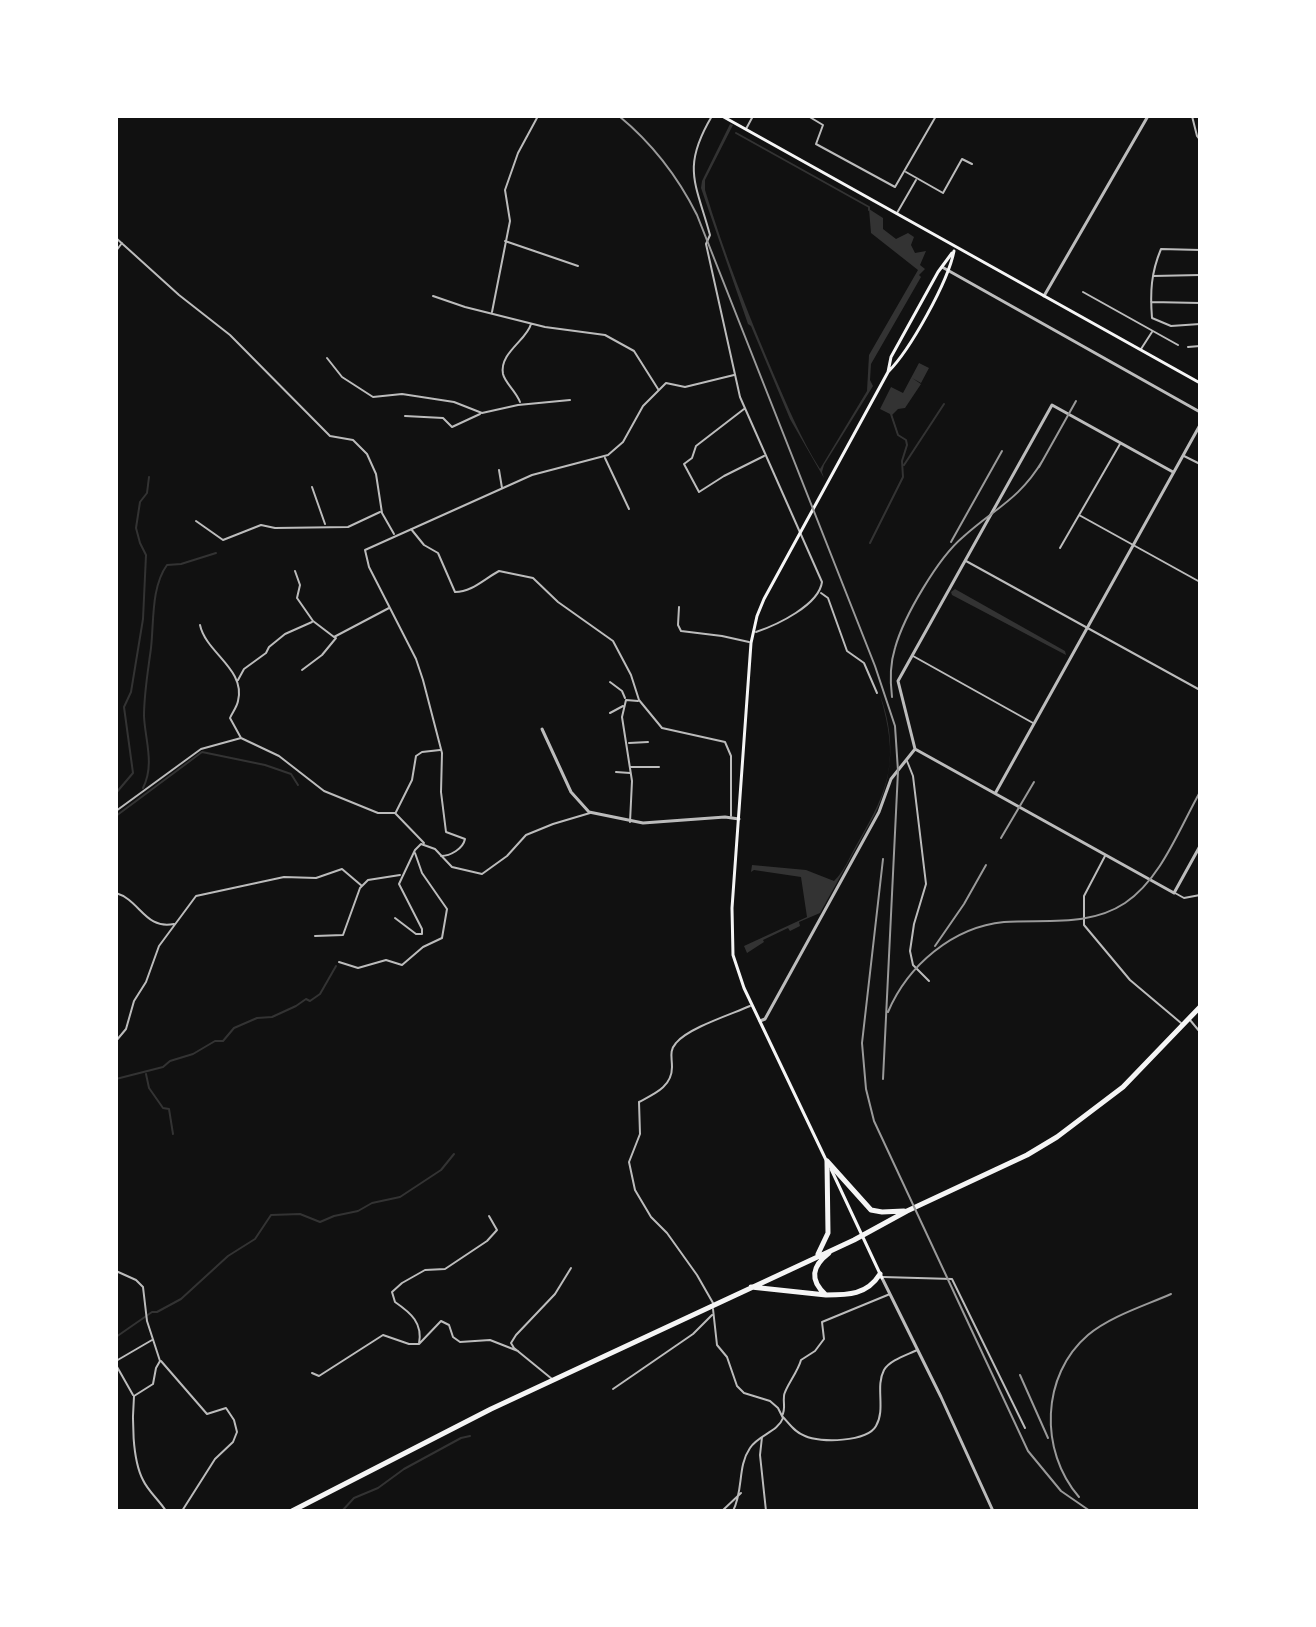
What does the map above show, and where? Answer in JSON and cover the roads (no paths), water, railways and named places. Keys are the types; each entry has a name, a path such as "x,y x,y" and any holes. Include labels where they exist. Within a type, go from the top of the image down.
{"highway":[{"path":"292,1511 388,1460 553,1380 854,1240 909,1210 1037,1150 1123,1087 1200,1007"},
{"path":"827,1161 871,1210 909,1210"},
{"path":"816,1256 828,1233 827,1161"},
{"path":"826,1295 816,1286 814,1272 821,1260 836,1248"},
{"path":"750,1287 826,1295 859,1292 881,1276"}],"main road":[{"path":"722,116 1200,383"},
{"path":"888,372 891,357 942,267 956,249"},
{"path":"881,1276 752,1005 739,974 731,938 751,643 760,609 888,372 900,360 948,271 956,249"}],"street":[{"path":"492,313 510,216 505,190 518,153 538,116"},
{"path":"712,116 698,142 693,166 695,186 710,235 706,244 734,375 744,408 822,584 820,593 806,606 753,633"},
{"path":"745,130 753,116"},
{"path":"808,116 823,125 816,144 895,187 936,116"},
{"path":"1044,296 1148,116"},
{"path":"1192,116 1200,140"},
{"path":"905,171 943,193 962,159 972,164"},
{"path":"896,214 917,179"},
{"path":"116,238 183,299 208,315 230,335 330,436 356,442 370,459 376,474 382,512 394,535"},
{"path":"505,241 578,266"},
{"path":"116,251 122,243"},
{"path":"1141,349 1151,330 1149,302 1152,276 1161,249 1200,250"},
{"path":"942,267 1200,412"},
{"path":"1152,276 1200,275"},
{"path":"1083,292 1178,345"},
{"path":"433,296 532,323 608,336 634,351 659,390"},
{"path":"1149,302 1200,303"},
{"path":"1152,318 1171,326 1200,324"},
{"path":"520,405 516,391 504,378 503,370 512,348 529,333 532,323"},
{"path":"1188,347 1200,346"},
{"path":"327,358 342,377 373,397 402,394 457,403 482,413"},
{"path":"441,856 449,856 464,844 465,839 446,832 441,792 441,749 420,668 364,552 394,535 547,470 604,457 623,442 643,406 668,382 685,387 734,375"},
{"path":"405,416 443,418 452,427 482,413 570,400"},
{"path":"1173,472 1052,405 898,681 915,749 1174,893 1184,898 1200,895"},
{"path":"744,408 696,446 692,458 684,464 699,492 765,456"},
{"path":"995,794 1200,425"},
{"path":"1060,548 1121,443"},
{"path":"1183,455 1200,464"},
{"path":"604,457 629,509"},
{"path":"499,470 502,488"},
{"path":"312,487 326,526"},
{"path":"196,521 223,540 261,525 275,528 348,527 382,512"},
{"path":"1079,515 1200,582"},
{"path":"411,528 424,545 438,553 456,592 480,584 499,571 533,578 558,602 616,645 639,700 665,731 687,732 725,742 731,756 731,818"},
{"path":"965,560 1200,690"},
{"path":"295,571 299,581 297,598 313,621 337,638"},
{"path":"820,593 828,598 847,651 864,663 877,693"},
{"path":"302,670 349,628 390,607"},
{"path":"679,607 678,625 681,631 731,637 751,643"},
{"path":"313,621 293,628 244,669 238,680 239,700 230,720 241,738 279,756 324,791 378,813 395,813 452,867 482,874 503,859 526,835 591,813 630,822 661,824 739,819"},
{"path":"200,625 208,646 238,680"},
{"path":"912,655 1034,723"},
{"path":"610,682 622,691 626,700"},
{"path":"626,700 639,700"},
{"path":"626,700 622,717 631,774 630,822"},
{"path":"610,713 623,706"},
{"path":"542,729 574,797 591,813"},
{"path":"116,811 196,752 241,738"},
{"path":"628,743 648,742"},
{"path":"395,813 412,780 416,756 441,749"},
{"path":"760,1021 765,1019 879,812 891,779 915,749"},
{"path":"906,760 913,776 926,884 910,951 913,965 929,981"},
{"path":"630,767 659,767"},
{"path":"616,772 631,774"},
{"path":"395,918 416,934 422,934 399,887 415,852 424,843"},
{"path":"1174,893 1200,846"},
{"path":"339,962 358,968 386,960 402,965 423,947 442,938 447,909 422,873 415,852"},
{"path":"1106,855 1084,896 1084,925 1130,980 1200,1032"},
{"path":"116,1041 126,1029 134,1001 146,982 159,946 199,895 282,878 316,878 342,869 362,886"},
{"path":"315,936 335,937 345,933 362,886 372,878 402,875"},
{"path":"116,893 130,898 152,921 165,925 176,923"},
{"path":"752,1005 686,1035 675,1044 670,1053 672,1072 668,1082 660,1091 639,1102 640,1134 629,1162 639,1199 673,1240 714,1304 712,1314 717,1345 727,1357 738,1388 770,1401 797,1432 816,1440 841,1440 871,1432 878,1419 884,1371 918,1349"},
{"path":"419,1344 421,1331 418,1325 408,1310 395,1302 392,1292 425,1270 445,1269 487,1241 497,1230 489,1216"},
{"path":"553,1380 512,1346 512,1339 555,1294 571,1268"},
{"path":"116,1271 136,1280 143,1287 147,1321 160,1361 207,1414 226,1408 236,1426 235,1438 215,1459 182,1511"},
{"path":"881,1276 993,1511"},
{"path":"881,1276 952,1279 1025,1428"},
{"path":"733,1511 741,1493 746,1454 762,1435 780,1425 785,1411 783,1394 796,1376 801,1360 815,1351 824,1339 820,1324 831,1316 851,1312 891,1294"},
{"path":"613,1389 693,1334 712,1314"},
{"path":"312,1373 319,1376 379,1336 419,1344 437,1324 444,1321 453,1337 460,1342 490,1340 518,1351"},
{"path":"154,1340 116,1363 134,1396 133,1426 143,1480 166,1511"},
{"path":"134,1396 153,1384 160,1361"},
{"path":"762,1435 760,1455 766,1511"},
{"path":"722,1511 741,1493"}],"waterway":[{"path":"736,133 869,207 869,210"},
{"path":"904,465 944,404"},
{"path":"870,543 903,477 902,461 907,445 906,440 898,435 891,414"},
{"path":"116,793 133,773 124,707 131,692 143,619 146,555 136,528 140,502 147,493 149,477"},
{"path":"143,788 149,761 145,699 158,584 167,565 216,553"},
{"path":"116,816 202,752 265,765 291,774 298,785"},
{"path":"116,1079 163,1067 215,1041 223,1041 234,1028 257,1018 272,1017 306,999 310,1001 320,994 336,966"},
{"path":"146,1074 149,1088 163,1108 169,1109 173,1134"},
{"path":"116,1337 152,1312 181,1299 228,1256 255,1239 271,1215 300,1214 320,1222 358,1211 372,1203 400,1197 441,1170 454,1154"},
{"path":"342,1511 354,1498 378,1488 404,1469 470,1436"}],"railway":[{"path":"619,116 663,161 697,215 875,666 895,726 898,771 883,1079"},
{"path":"1039,467 1076,401"},
{"path":"951,542 1002,451"},
{"path":"892,697 891,672 895,648 923,588 953,546 1016,494 1043,460"},
{"path":"1001,838 1034,782"},
{"path":"888,1012 907,979 920,964 950,940 967,932 1004,922 1082,919 1111,911 1125,903 1138,893 1159,867 1200,792"},
{"path":"883,859 862,1043 866,1089 874,1121 1028,1451 1061,1491 1090,1511"},
{"path":"935,946 986,865"},
{"path":"1079,1497 1057,1458 1052,1436 1054,1392 1061,1371 1072,1352 1097,1328 1171,1294"},
{"path":"1020,1375 1048,1438"}]}
